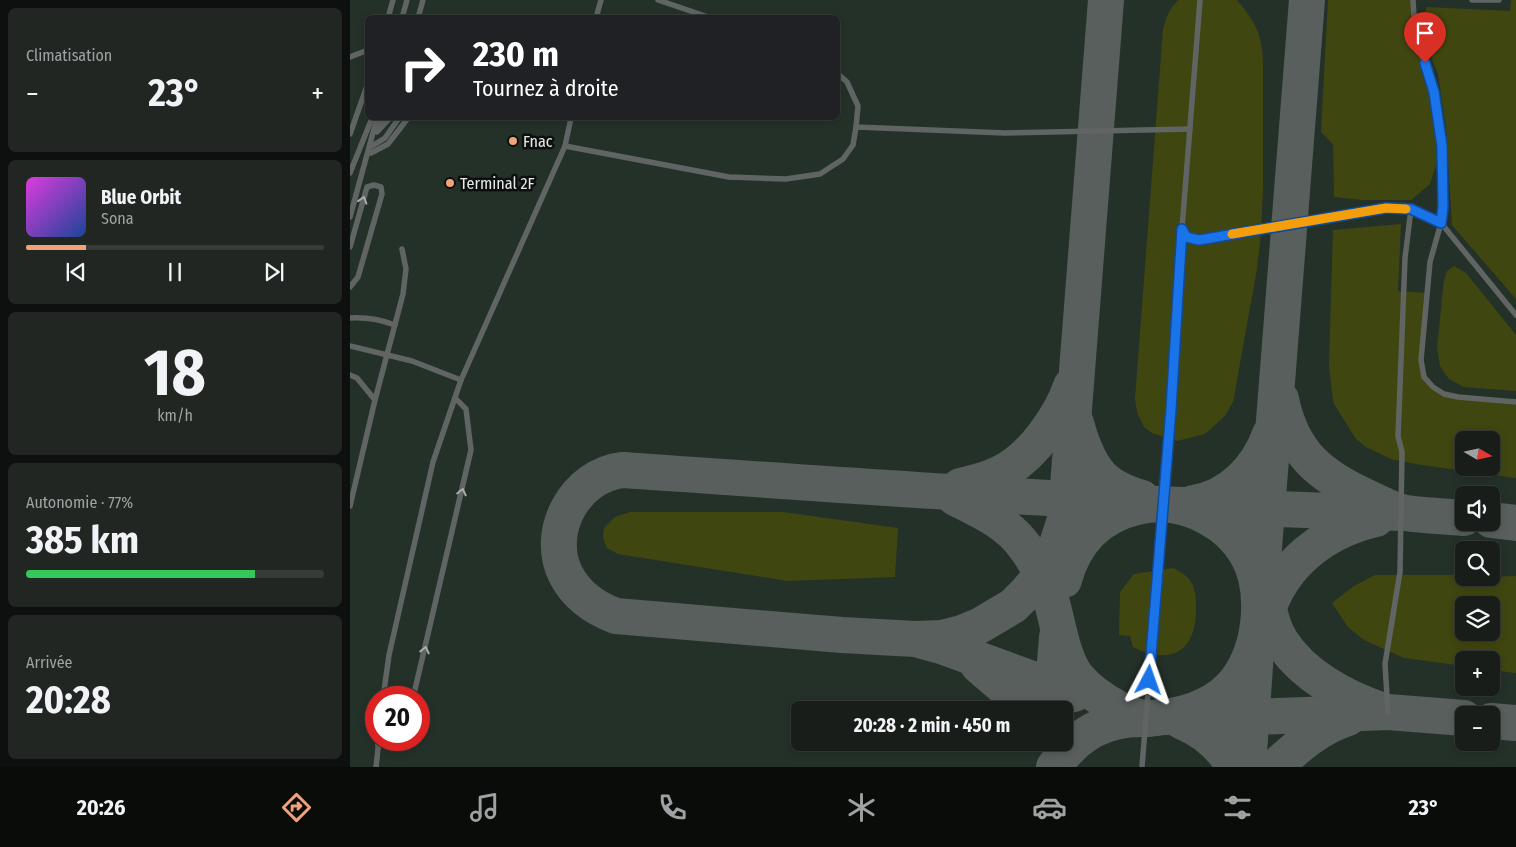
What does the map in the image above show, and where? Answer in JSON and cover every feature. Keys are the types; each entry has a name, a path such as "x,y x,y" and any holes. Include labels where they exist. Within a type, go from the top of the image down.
{"lane":[{"path":"389,15 393,0"},
{"path":"403,15 407,0"},
{"path":"419,15 423,0"},
{"path":"597,15 601,0"},
{"path":"658,0 702,15"},
{"path":"1142,767 1171,409 1182,229 1200,0"},
{"path":"1413,0 1415,34 1434,92 1442,146 1443,207 1441,223 1430,262 1421,360 1424,377 1433,387 1444,394 1516,402"},
{"path":"1472,0 1498,0"},
{"path":"350,57 365,51"},
{"path":"565,146 729,177 786,179 820,174 843,159 853,145 858,106 847,82 840,76"},
{"path":"350,134 365,92"},
{"path":"350,173 371,120"},
{"path":"350,217 376,120"},
{"path":"361,174 371,153 381,120"},
{"path":"376,134 388,120"},
{"path":"372,146 385,138 398,120"},
{"path":"371,153 388,144 406,120"},
{"path":"385,686 389,655 433,462 461,380 565,146 571,120"},
{"path":"856,127 1005,133 1190,129"},
{"path":"350,247 367,186 374,185 381,188 382,194 361,267 358,276 350,287"},
{"path":"1182,229 1186,237 1199,240 1386,208 1411,209 1441,223 1516,316"},
{"path":"1388,712 1385,664 1399,581 1401,557 1402,452 1398,436 1398,412 1405,258 1411,209"},
{"path":"350,506 403,294 406,269 402,248"},
{"path":"350,318 366,317 395,325"},
{"path":"350,346 412,361 461,380"},
{"path":"350,375 357,378 375,400"},
{"path":"417,686 471,450 466,409 455,398"},
{"path":"376,767 377,751"}],"shaded area":[{"path":"350,0 1516,0 1516,767 350,767"}],"green space":[{"path":"1179,0 1237,0 1257,29 1263,64 1263,189 1257,269 1233,402 1225,416 1205,434 1177,441 1152,433 1144,427 1137,412 1135,399 1163,29 1170,10"},
{"path":"1328,0 1413,0 1415,34 1434,92 1442,146 1430,184 1411,200 1363,200 1334,197 1333,144 1321,132"},
{"path":"1511,0 1516,0 1516,299 1452,225 1446,128 1438,74 1422,36 1426,7 1510,11"},
{"path":"1401,224 1398,291 1427,293 1422,346 1424,375 1429,383 1450,394 1479,401 1516,405 1516,478 1500,476 1500,431 1455,431 1455,470 1391,459 1366,447 1356,439 1334,404 1329,365 1333,230"},
{"path":"1454,266 1466,273 1516,335 1516,391 1464,387 1449,379 1440,366 1437,348 1444,280 1447,271"},
{"path":"630,512 783,512 898,528 895,577 788,581 618,554 607,548 603,538 604,528 615,517"},
{"path":"1173,568 1187,577 1194,588 1196,599 1195,624 1186,645 1179,651 1170,655 1147,653 1133,647 1130,636 1119,635 1120,592 1134,574"},
{"path":"1375,575 1455,575 1455,586 1500,586 1500,577 1516,576 1516,673 1500,671 1500,651 1455,651 1455,665 1404,658 1364,640 1348,627 1332,603 1354,586"}],"taxiway":[{"path":"1065,524 1106,0"},
{"path":"1261,586 1307,0"},
{"path":"960,486 997,475 1018,462 1028,453 1054,421 1071,386"},
{"path":"1281,399 1286,418 1301,449 1311,461 1337,482 1402,512 1455,517"},
{"path":"1076,423 1089,458 1101,476 1115,487 1142,498"},
{"path":"1193,503 1219,495 1241,479 1258,458 1270,434"},
{"path":"1066,516 1056,547 1042,574 1013,606 979,626 942,638 915,639 842,635 616,616 593,605 575,589 566,575 560,558 559,541 562,524 568,508 578,494 591,482 606,474 623,470 1111,502 1405,513"},
{"path":"955,498 1002,524 1025,547 1037,566 1047,588 1061,641 1072,670 1086,686 1111,705 1143,718 1173,715 1194,710 1213,701 1230,688 1237,680 1252,651 1259,617 1257,583 1253,567 1246,553 1230,533 1209,518 1192,510 1174,505 1156,504 1123,511 1111,517 1099,524 1081,543 1068,566 1064,580"},
{"path":"1266,616 1273,597 1282,581 1307,552 1339,532 1357,524 1376,519"},
{"path":"1500,521 1516,523"},
{"path":"1266,593 1275,630 1281,641 1300,664 1312,675 1339,692 1381,710"},
{"path":"1052,701 1057,637"},
{"path":"922,641 944,647 1074,694"},
{"path":"1248,767 1256,652"},
{"path":"978,665 1007,690 1015,701"},
{"path":"1226,718 1388,712 1455,717"},
{"path":"1054,767 1072,745 1093,730 1117,721 1169,717 1178,719 1206,735 1224,752 1234,767"},
{"path":"1275,767 1318,732 1348,718"},
{"path":"1500,722 1516,723"}],"slow traffic":[{"path":"1232,234 1386,208 1406,209"}],"place":[{"name":"Fnac","path":"513,141"},
{"name":"Terminal 2F","path":"450,183"}],"route":[{"path":"1149,680 1171,409 1182,229 1186,237 1199,240 1386,208 1411,209 1441,223 1443,207 1442,146 1434,92 1425,63"}]}
